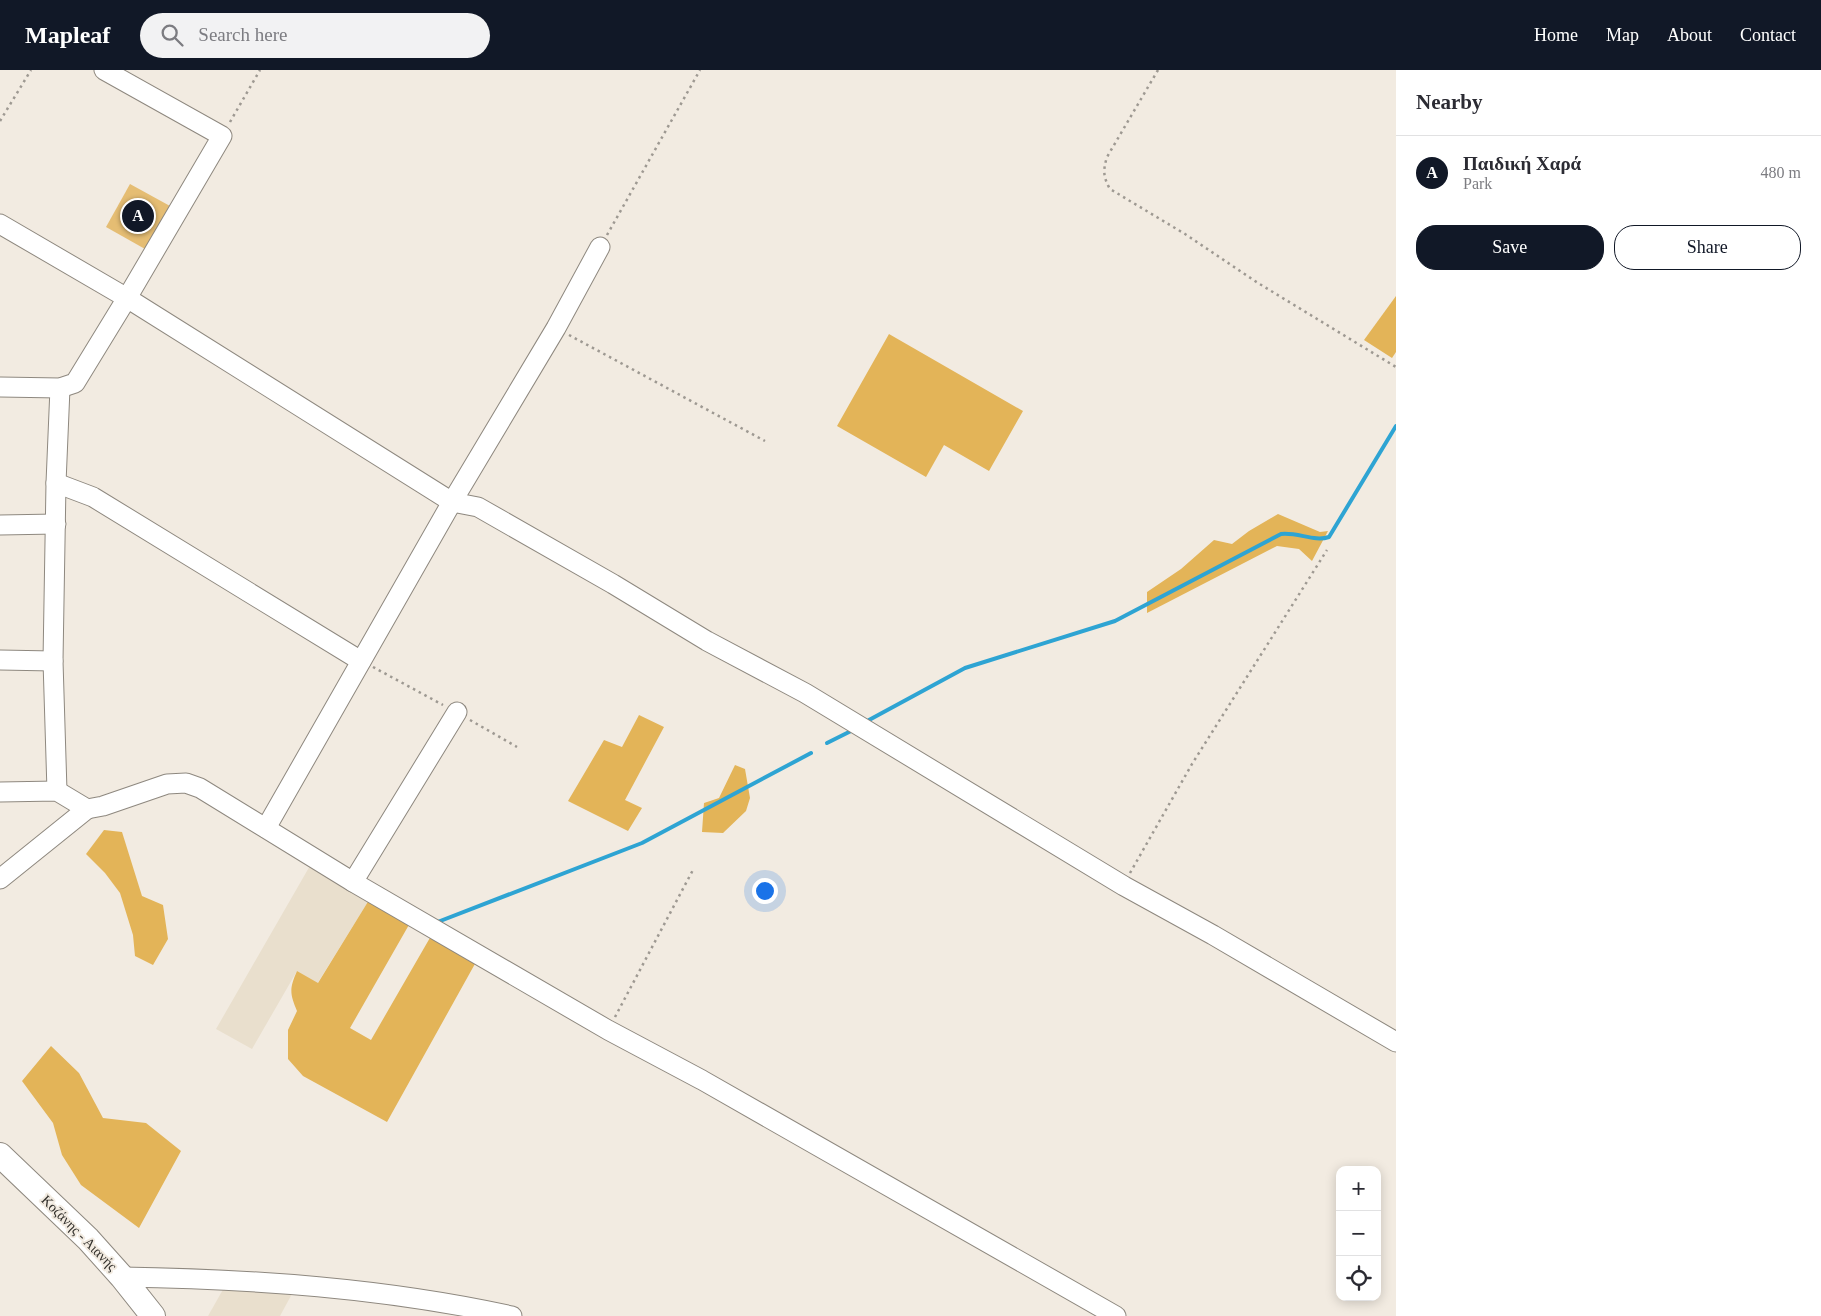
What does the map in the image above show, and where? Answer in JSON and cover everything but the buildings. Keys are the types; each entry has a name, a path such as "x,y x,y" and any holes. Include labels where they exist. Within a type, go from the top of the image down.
{"main road":[{"name":"Κοζάνης - Αιανής","path":"0,1155 88,1239 153,1316"}],"street":[{"path":"0,387 60,388 75,384 222,136 104,70"},
{"path":"0,224 127,298 452,502 478,506 707,640 805,694 1124,886 1396,1042"},
{"path":"266,828 452,502 556,328 600,247"},
{"path":"57,791 53,660 56,484 60,388"},
{"path":"56,484 93,497 361,661"},
{"path":"0,525 56,524"},
{"path":"0,660 53,660"},
{"path":"352,882 457,712"},
{"path":"0,879 87,809 103,806 167,784 186,782 200,788 352,882 608,1030 702,1080 1116,1316"},
{"path":"0,792 57,791 87,809"},
{"path":"122,1278 198,1279 336,1289 440,1302 512,1316"}],"path":[{"path":"0,121 31,70"},
{"path":"222,136 260,70"},
{"path":"600,247 700,70"},
{"path":"1158,70 1108,157 1104,167 1104,179 1110,189 1185,234 1258,283 1396,367"},
{"path":"556,328 765,441"},
{"path":"1124,886 1192,764 1327,550"},
{"path":"361,661 457,712 517,747"},
{"path":"608,1030 694,868"}],"shaded area":[{"path":"130,184 170,206 145,249 106,227"},
{"path":"1396,296 1396,352 1392,358 1364,340"},
{"path":"889,334 1023,411 989,471 944,445 926,477 837,426"},
{"path":"1278,514 1320,532 1328,531 1312,561 1299,549 1277,546 1147,613 1147,592 1181,569 1214,540 1232,544 1249,531"},
{"path":"639,715 664,727 625,800 642,808 628,831 568,801 604,740 622,747"},
{"path":"735,765 745,769 750,798 746,811 723,833 702,832 704,803 719,798"},
{"path":"104,830 122,832 142,896 163,905 168,939 153,965 135,956 133,935 120,893 105,873 86,854"},
{"path":"311,864 369,900 317,984 297,971 252,1049 216,1029"},
{"path":"369,900 410,923 350,1028 371,1040 431,936 476,962 387,1122 303,1076 288,1059 288,1030 297,1011 291,991 297,971 318,983"},
{"path":"51,1046 79,1073 103,1118 146,1123 181,1151 139,1228 81,1185 62,1155 53,1123 22,1081"},
{"path":"225,1286 293,1292 280,1316 208,1316"}],"waterway":[{"path":"869,720 965,668 1115,621 1281,534 1318,538 1329,537 1396,426"},
{"path":"827,743 853,730"},
{"path":"435,923 642,843 811,753"}],"place":[{"name":"Παιδική Χαρά","path":"138,216"}]}
